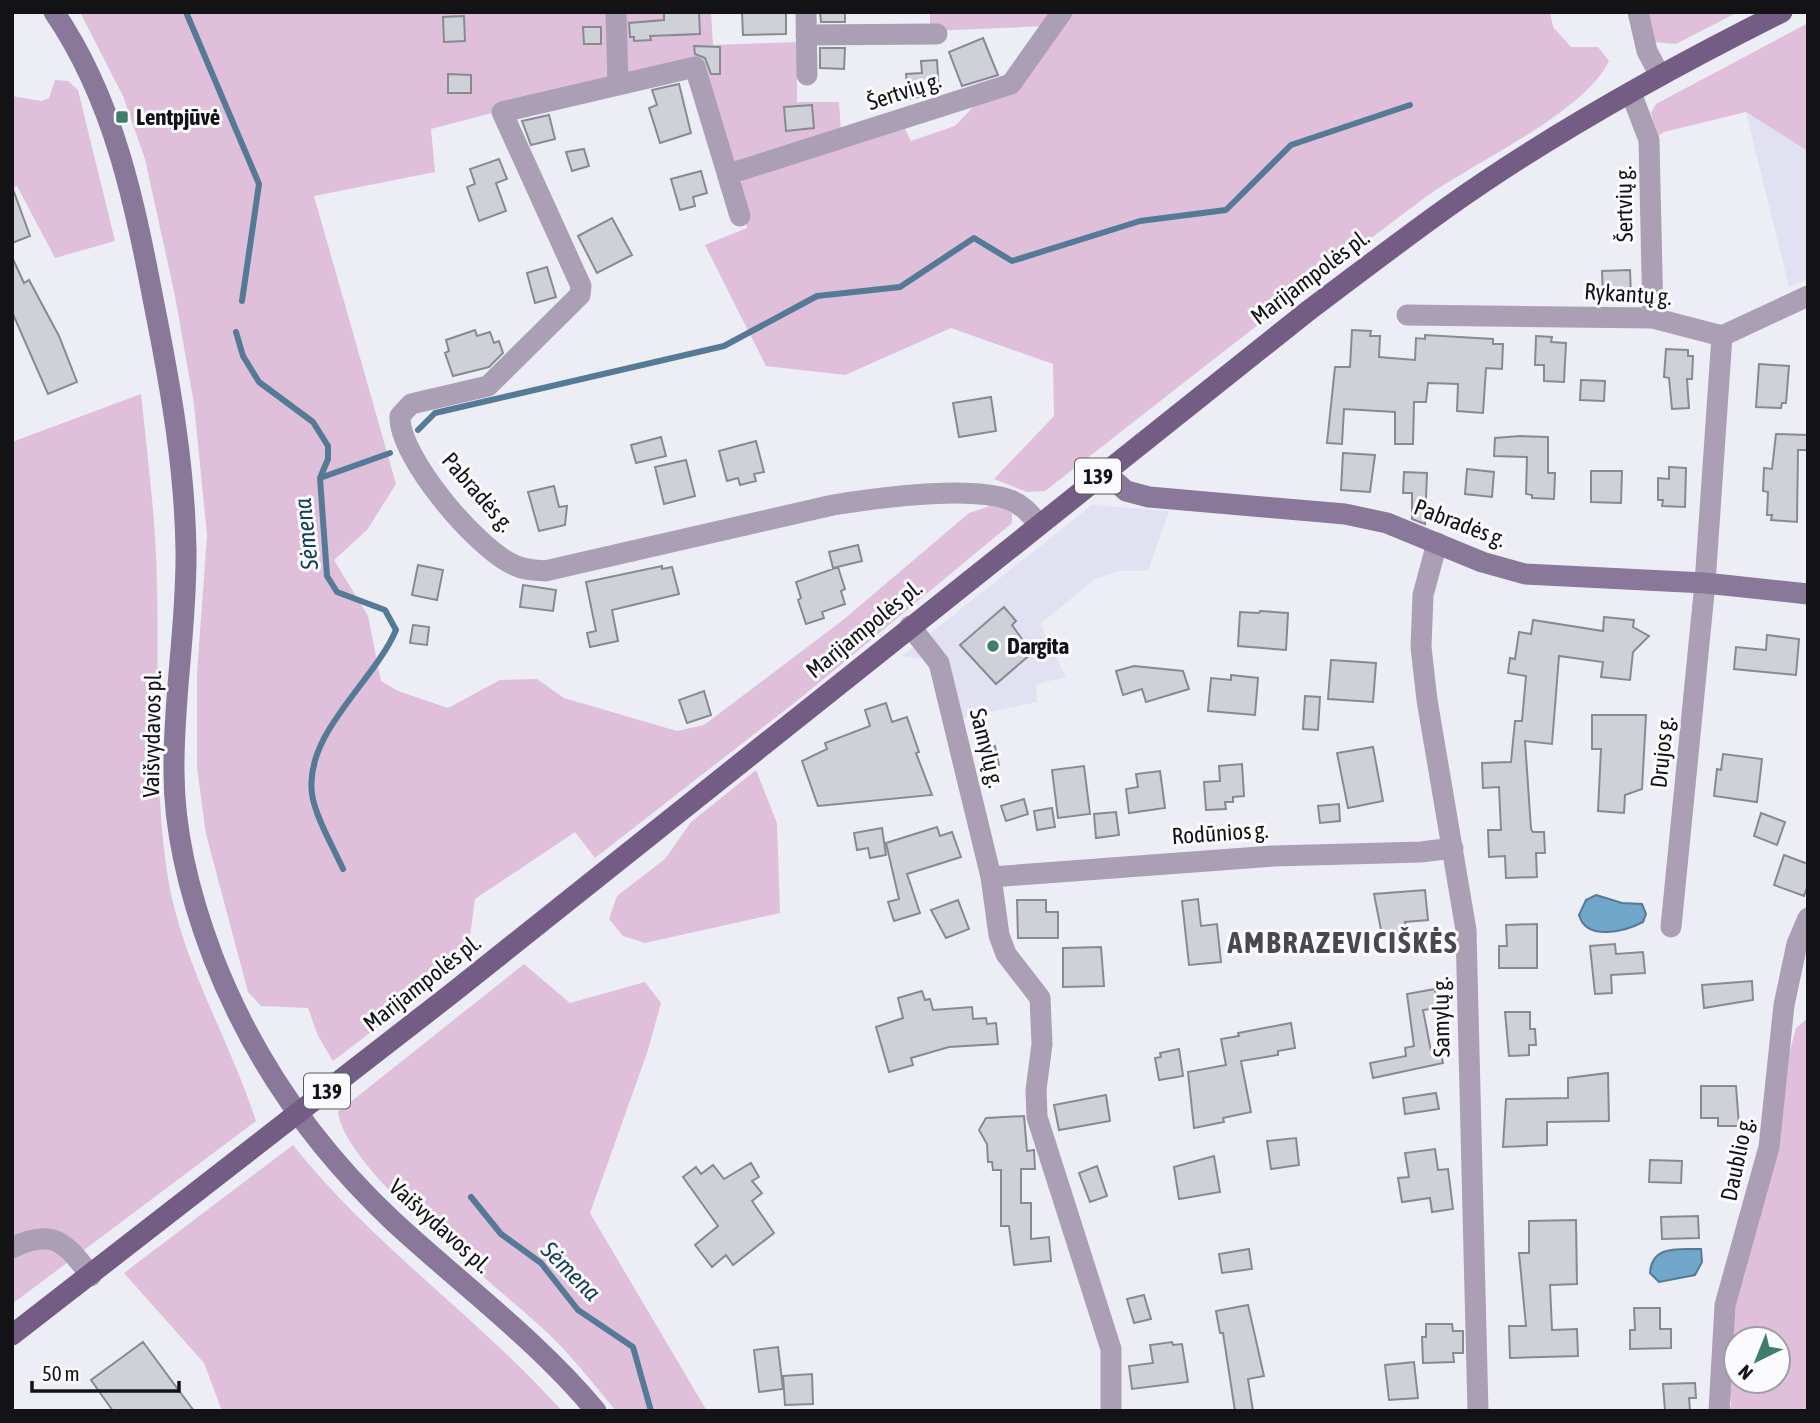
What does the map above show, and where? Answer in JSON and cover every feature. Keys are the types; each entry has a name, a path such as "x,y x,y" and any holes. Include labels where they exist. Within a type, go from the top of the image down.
{"main road":[{"name":"Vaišvydavos pl.","path":"54,12 80,52 110,120 146,260 169,379 183,483 186,550 174,775 188,879 213,956 262,1059 305,1126 324,1150 395,1223 540,1352 596,1411"},
{"name":"Marijampolės pl.","path":"12,1335 451,994 1308,311 1446,208 1539,147 1660,76 1782,12"},
{"name":"Pabradės g.","path":"1104,471 1126,491 1149,496 1345,513 1387,523 1525,575 1704,583 1808,594"}],"street":[{"path":"617,12 618,85 695,67 740,216"},
{"path":"806,12 807,75"},
{"name":"Šertvių g.","path":"729,174 1011,84 1062,12"},
{"path":"1638,12 1647,51 1660,76"},
{"path":"806,35 937,34"},
{"name":"Pabradės g.","path":"618,85 502,112 581,286 580,295 488,386 411,404 400,416 399,427 408,449 431,483 487,547 512,565 545,571 833,505 909,495 991,495 1012,500 1039,524"},
{"name":"Šertvių g.","path":"1631,93 1649,140 1653,318"},
{"path":"1704,583 1722,336 1808,296"},
{"name":"Rykantų g.","path":"1407,315 1653,318 1722,336"},
{"name":"Samylų g.","path":"1437,543 1423,595 1421,647 1427,700 1465,930 1478,1411"},
{"name":"Drujos g.","path":"1671,927 1704,583"},
{"name":"Samylų g.","path":"910,626 939,663 991,877 999,935 1006,954 1040,998 1042,1045 1036,1090 1037,1117 1111,1349 1111,1411"},
{"name":"Rodūnios g.","path":"991,877 1274,856 1421,852 1453,848"},
{"name":"Daublio g.","path":"1719,1411 1726,1305 1769,1147 1784,1005 1797,944 1808,918"},
{"path":"12,1248 32,1238 51,1238 72,1251 91,1276"}],"shaded area":[{"path":"80,12 711,12 713,45 797,42 797,102 839,102 841,132 732,168 696,59 431,129 435,172 314,196 396,484 367,530 334,560 368,616 381,681 398,691 448,708 500,680 537,679 564,698 677,731 704,725 843,620 969,513 990,506 1012,510 1012,523 803,696 595,858 575,832 475,899 467,959 333,1061 318,1036 308,1008 261,1006 248,992 206,834 197,768 197,674 207,535 194,404 175,296 145,159 123,96"},
{"path":"930,12 1055,12 1046,26 930,31"},
{"path":"1073,12 1550,12 1553,27 1571,47 1598,47 1609,61 1595,81 1551,119 1419,202 1045,491 1027,492 994,479 1054,416 1053,364 951,328 845,375 766,366 705,245 747,228 739,184 746,178 905,129 911,141 955,126 975,105 1011,95"},
{"path":"1647,12 1738,12 1676,44 1653,42"},
{"path":"1808,23 1808,151 1746,112 1664,132 1658,136 1651,113 1656,104"},
{"path":"55,80 68,81 78,90 115,241 55,258 17,186 12,189 12,96 41,101 49,98"},
{"path":"1746,112 1808,151 1808,279 1789,287"},
{"path":"141,394 155,537 159,788 167,872 173,904 194,967 256,1121 12,1304 12,442"},
{"path":"1092,505 1169,511 1148,571 1119,571 1095,579 1040,624 1066,677 1036,684 1037,702 946,721 936,672 922,659 902,656"},
{"path":"756,770 777,823 780,913 645,943 623,936 609,919 617,896 665,859 691,822"},
{"path":"524,964 570,1003 645,982 661,1003 648,1050 590,1213 707,1411 616,1411 551,1337 424,1225 393,1194 366,1164 347,1136 338,1112"},
{"path":"1808,1018 1808,1411 1727,1411 1731,1405 1730,1395 1792,1395 1792,1325 1731,1325 1796,1028"},
{"path":"293,1145 356,1215 495,1343 562,1411 222,1411 204,1363 124,1273"}],"water":[{"path":"1596,895 1622,903 1642,904 1646,914 1643,922 1626,929 1607,932 1589,928 1579,915 1586,900"},
{"path":"1676,1249 1701,1249 1702,1262 1695,1275 1659,1282 1650,1273 1652,1264 1661,1253"}],"building":[{"path":"664,12 699,12 700,34 650,36 651,40 634,41 634,37 630,37 629,23 664,20"},
{"path":"742,12 786,12 786,34 743,35"},
{"path":"820,12 845,12 845,22 821,22"},
{"path":"464,16 465,41 444,42 443,17"},
{"path":"583,27 601,27 601,44 584,44"},
{"path":"983,38 998,75 962,86 949,52"},
{"path":"694,46 720,47 720,74 711,74 705,58 695,54"},
{"path":"820,48 845,48 844,69 820,68"},
{"path":"937,60 939,93 908,99 906,74 922,73 921,61"},
{"path":"448,74 471,75 471,93 448,93"},
{"path":"679,84 691,133 660,143 649,108 657,105 652,90"},
{"path":"812,105 814,128 786,131 784,107"},
{"path":"549,115 555,139 531,145 522,121"},
{"path":"584,149 589,166 572,171 566,152"},
{"path":"499,159 507,179 496,183 506,211 479,221 467,187 475,184 470,169"},
{"path":"701,171 707,193 693,197 695,206 680,210 671,179"},
{"path":"14,192 30,236 12,243 12,193"},
{"path":"612,218 632,255 597,273 578,236"},
{"path":"12,257 24,283 29,280 59,336 77,382 48,394 12,312"},
{"path":"547,267 556,297 535,303 527,273"},
{"path":"1630,270 1631,296 1603,298 1602,271"},
{"path":"475,330 477,336 490,332 494,343 499,341 503,353 489,367 453,376 445,353 449,351 446,340"},
{"path":"1352,330 1371,331 1370,336 1380,336 1379,357 1415,360 1416,338 1425,339 1425,335 1493,339 1493,344 1503,344 1502,369 1486,368 1483,413 1457,411 1458,384 1428,383 1426,402 1414,402 1413,444 1395,444 1395,412 1344,409 1342,444 1327,443 1335,367 1350,367"},
{"path":"1536,336 1552,337 1551,342 1566,343 1564,382 1544,381 1544,365 1535,365"},
{"path":"1666,349 1688,350 1688,356 1693,356 1692,379 1687,379 1689,408 1672,409 1669,378 1664,377"},
{"path":"1759,364 1789,366 1786,403 1782,403 1781,408 1756,407"},
{"path":"1581,380 1605,381 1604,401 1580,400"},
{"path":"991,397 996,431 959,437 953,403"},
{"path":"1776,434 1808,435 1808,450 1798,450 1797,522 1771,520 1772,515 1767,515 1768,492 1763,491 1764,468 1772,469"},
{"path":"661,437 666,456 636,463 631,445"},
{"path":"1548,437 1548,473 1555,473 1554,499 1532,498 1532,495 1526,494 1527,457 1494,456 1495,438"},
{"path":"756,441 764,472 754,474 756,481 740,485 738,478 727,481 719,451"},
{"path":"1343,453 1375,455 1370,492 1341,490"},
{"path":"686,460 695,496 664,504 655,467"},
{"path":"1669,467 1686,468 1685,507 1662,506 1663,500 1658,500 1658,478 1669,479"},
{"path":"1467,469 1494,472 1492,497 1465,494"},
{"path":"1591,471 1622,471 1621,503 1591,502"},
{"path":"1404,472 1427,473 1425,524 1412,519 1412,493 1403,493"},
{"path":"554,486 559,507 567,506 565,525 539,531 528,492"},
{"path":"858,545 862,561 833,568 829,552"},
{"path":"418,565 443,570 437,600 412,595"},
{"path":"662,566 662,569 672,567 679,594 612,610 618,641 590,647 587,633 596,631 586,582"},
{"path":"838,567 845,589 841,591 845,604 822,612 824,618 806,624 798,600 801,598 796,582"},
{"path":"523,585 556,590 553,611 520,607"},
{"name":"Dargita","path":"1004,607 1016,621 1012,625 1032,653 996,684 960,645"},
{"path":"1240,612 1288,613 1286,650 1238,646"},
{"path":"1604,617 1634,620 1633,627 1649,636 1633,652 1630,680 1601,677 1603,662 1559,656 1552,744 1525,741 1531,829 1533,832 1544,832 1545,853 1536,853 1537,877 1506,878 1505,856 1489,857 1488,830 1501,830 1499,787 1483,788 1482,763 1511,762 1515,721 1522,721 1526,676 1508,673 1510,658 1515,659 1519,632 1531,634 1533,620 1603,631"},
{"path":"413,625 429,627 427,645 410,643"},
{"path":"1767,635 1799,639 1796,675 1734,669 1736,647 1766,650"},
{"path":"1331,660 1376,663 1373,702 1328,699"},
{"path":"1134,666 1183,671 1189,689 1146,702 1142,689 1123,695 1116,671"},
{"path":"1231,675 1258,678 1255,715 1208,711 1211,678 1231,680"},
{"path":"704,691 711,715 687,723 679,700"},
{"path":"1305,696 1320,697 1318,730 1303,729"},
{"path":"886,703 892,722 907,717 919,752 916,753 932,795 818,806 802,761 827,749 825,743 870,726 865,710"},
{"path":"1592,715 1646,715 1642,789 1625,795 1624,813 1598,811 1601,749 1592,749"},
{"path":"995,746 999,765 984,768 980,749"},
{"path":"1373,747 1383,801 1348,808 1337,753"},
{"path":"1723,754 1762,759 1757,802 1714,796 1717,769 1721,770"},
{"path":"1242,764 1244,796 1233,797 1233,802 1225,802 1226,809 1206,810 1204,782 1220,781 1219,766"},
{"path":"1084,766 1090,814 1058,818 1052,770"},
{"path":"1160,771 1165,808 1129,813 1126,789 1138,787 1136,774"},
{"path":"1024,799 1028,814 1006,821 1001,806"},
{"path":"1339,804 1340,821 1320,823 1318,806"},
{"path":"1052,808 1055,827 1037,830 1034,811"},
{"path":"1116,812 1119,835 1096,838 1094,814"},
{"path":"1761,813 1785,822 1777,845 1754,836"},
{"path":"937,827 940,836 952,832 961,857 907,874 920,913 894,921 888,902 899,899 886,843"},
{"path":"882,828 886,855 870,858 868,848 857,850 854,833"},
{"path":"1784,855 1808,864 1808,885 1804,896 1774,885"},
{"path":"1425,890 1428,920 1405,922 1406,932 1382,935 1374,894"},
{"path":"1198,899 1201,926 1217,924 1221,962 1189,965 1182,901"},
{"path":"958,900 969,929 946,938 931,910"},
{"path":"1017,900 1046,900 1046,912 1058,912 1058,938 1018,938"},
{"path":"1537,924 1537,968 1499,968 1499,946 1507,946 1506,925"},
{"path":"1615,944 1616,954 1643,952 1645,973 1611,975 1612,993 1595,994 1590,946"},
{"path":"1101,947 1104,986 1063,987 1063,948"},
{"path":"1752,981 1753,1000 1704,1008 1702,985"},
{"path":"1435,989 1438,1008 1423,1010 1431,1051 1440,1049 1443,1063 1373,1078 1370,1063 1406,1056 1405,1048 1414,1046 1407,994"},
{"path":"922,991 925,1000 930,999 933,1010 972,1007 973,1019 986,1018 987,1024 996,1023 998,1044 949,1047 911,1058 913,1065 889,1072 876,1027 903,1018 898,998"},
{"path":"1505,1012 1530,1012 1530,1029 1535,1029 1536,1045 1529,1045 1529,1055 1509,1056"},
{"path":"1291,1023 1295,1048 1278,1051 1278,1055 1241,1061 1251,1112 1223,1118 1224,1122 1194,1128 1188,1072 1226,1065 1221,1039"},
{"path":"1179,1049 1183,1076 1159,1080 1155,1058 1161,1057 1160,1053"},
{"path":"1608,1073 1609,1121 1547,1122 1547,1145 1503,1147 1506,1099 1568,1098 1568,1078"},
{"path":"1701,1086 1736,1086 1739,1126 1718,1126 1718,1118 1701,1118"},
{"path":"1436,1093 1439,1109 1405,1114 1403,1098"},
{"path":"1106,1095 1110,1121 1059,1130 1054,1105"},
{"path":"1024,1116 1027,1151 1034,1150 1035,1169 1021,1169 1021,1203 1031,1203 1031,1239 1049,1237 1051,1261 1014,1265 1009,1226 1001,1226 1001,1170 993,1170 992,1162 988,1162 987,1144 979,1130 986,1118"},
{"path":"1296,1138 1299,1165 1271,1169 1267,1141"},
{"path":"1435,1149 1438,1170 1448,1169 1453,1209 1432,1212 1430,1198 1402,1202 1398,1178 1409,1177 1405,1153"},
{"path":"1214,1156 1220,1192 1179,1199 1174,1167"},
{"path":"1650,1160 1682,1161 1681,1183 1649,1182"},
{"path":"751,1163 759,1177 752,1181 762,1193 752,1201 774,1233 733,1265 726,1255 712,1267 695,1245 718,1226 683,1177 696,1167 701,1174 713,1165 724,1179"},
{"path":"1097,1166 1107,1196 1090,1202 1079,1173"},
{"path":"1698,1216 1699,1238 1662,1239 1661,1217"},
{"path":"1576,1220 1577,1284 1550,1285 1552,1330 1577,1329 1578,1356 1510,1358 1509,1326 1526,1326 1519,1253 1529,1253 1529,1221"},
{"path":"1249,1249 1252,1269 1222,1273 1219,1254"},
{"path":"1144,1295 1151,1319 1134,1323 1127,1299"},
{"path":"1248,1305 1264,1376 1248,1379 1253,1411 1235,1411 1223,1333 1220,1333 1216,1311"},
{"path":"1634,1308 1660,1308 1660,1329 1671,1329 1671,1348 1630,1349 1630,1330 1635,1330"},
{"path":"1426,1324 1452,1324 1453,1331 1463,1331 1463,1353 1453,1353 1454,1362 1423,1363 1422,1337 1426,1337"},
{"path":"143,1342 194,1411 113,1411 91,1380"},
{"path":"1172,1342 1173,1345 1182,1344 1188,1382 1132,1389 1129,1366 1153,1363 1150,1345"},
{"path":"778,1347 783,1389 759,1392 754,1350"},
{"path":"1414,1362 1418,1398 1389,1400 1385,1365"},
{"path":"812,1374 813,1404 785,1405 783,1376"},
{"path":"1695,1383 1696,1398 1689,1398 1690,1411 1665,1411 1663,1384"}],"waterway":[{"name":"Sėmena","path":"186,12 259,184 242,301"},
{"path":"418,430 435,413 724,346 817,296 900,287 974,238 1012,261 1140,221 1226,210 1291,145 1410,105"},
{"name":"Sėmena","path":"236,332 243,356 259,382 313,422 328,446 328,459 320,478 327,576 337,592 385,610 396,630 386,649 329,729 312,772 314,803 343,869"},
{"path":"320,478 390,453"},
{"name":"Sėmena","path":"471,1197 501,1234 541,1263 578,1310 633,1347 651,1411"}],"place":[{"name":"Lentpjūvė","path":"122,117"},
{"name":"Dargita","path":"993,646"}],"district":[{"name":"AMBRAZEVICIŠKĖS","path":"1343,942"}]}
